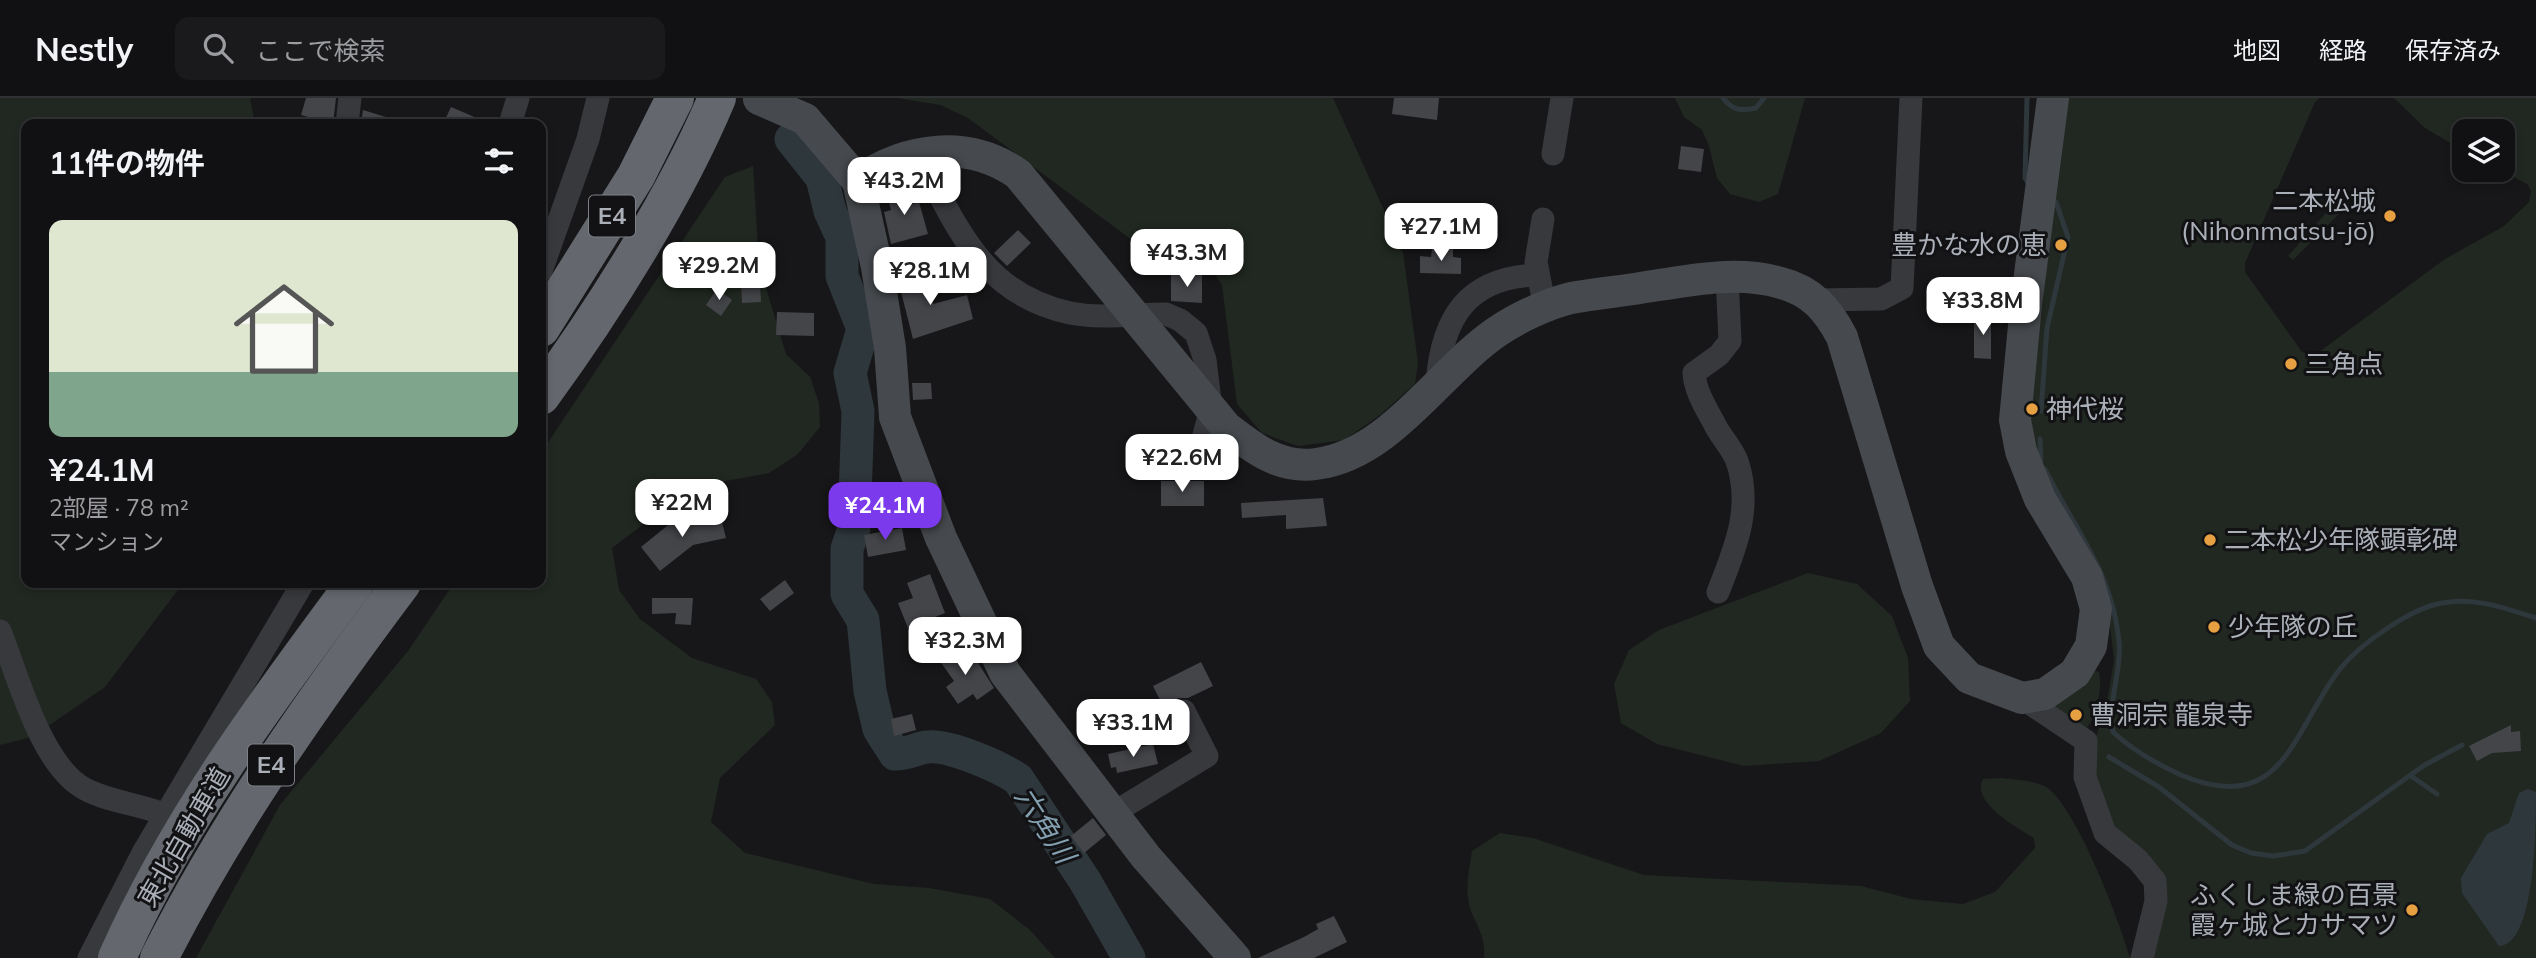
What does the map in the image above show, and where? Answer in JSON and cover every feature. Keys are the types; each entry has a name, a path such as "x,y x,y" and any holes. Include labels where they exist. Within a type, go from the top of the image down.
{"highway":[{"name":"E4","path":"546,320 636,176 675,98"},
{"name":"E4","path":"546,389 613,289 669,193 718,98"},
{"name":"東北自動車道","path":"117,958 161,870 208,792 256,719 351,588"},
{"name":"東北自動車道","path":"159,958 197,884 243,808 288,739 398,588"}],"street":[{"path":"348,119 350,98"},
{"path":"512,119 518,98"},
{"path":"546,257 588,139 598,98"},
{"path":"1553,154 1562,98"},
{"path":"1815,300 1881,299 1902,288 1911,98"},
{"path":"2022,698 2045,694 2075,673 2091,646 2096,609 2087,577 2040,499 2021,451 2015,420 2025,305 2053,98"},
{"path":"759,99 805,119 858,181 877,267 890,348 895,417 941,538 1005,673 1091,787 1115,813 1146,857 1235,958"},
{"path":"858,181 874,169 944,149 967,150 1003,163 1018,174 1226,427 1260,453 1287,464 1317,464 1349,453 1384,435 1437,383 1499,331 1569,299 1727,276 1781,283 1815,300 1829,312 1842,337 1917,586 1939,646 1964,675 2022,698 2086,741 2085,777 2105,833 2138,860 2155,881 2156,901 2142,958"},
{"path":"918,155 969,248 984,268 1001,282 1027,298 1073,313 1133,314"},
{"path":"1543,219 1536,262 1545,308"},
{"path":"1437,383 1439,358 1453,317 1465,299 1495,284 1538,275"},
{"path":"1718,593 1741,535 1744,495 1736,459 1717,430 1694,383 1694,373 1719,355 1730,341 1727,276"},
{"path":"1197,461 1211,409"},
{"path":"89,958 166,816 300,588"},
{"path":"0,631 39,731 69,779 88,791 142,805 166,816"},
{"path":"1115,813 1208,756 1184,711"}],"shaded area":[{"path":"0,98 250,98 254,119 21,119 21,588 179,588 105,687 32,737 0,745"},
{"path":"898,98 1333,98 1403,252 1418,363 1415,384 1380,415 1344,440 1298,446 1262,433 1237,404 1222,285 1205,260 1144,249 968,118 940,105"},
{"path":"1675,98 1805,98 1778,194 1759,202 1730,194 1717,178 1702,130 1684,117"},
{"path":"2066,98 2320,98 2315,102 2245,263 2245,272 2302,352 2315,355 2445,259 2504,226 2529,202 2531,191 2527,184 2515,178 2515,119 2452,119 2452,144 2425,128 2394,98 2536,98 2536,958 2149,958 2163,898 2098,801 2093,746 2107,702 2114,660 2107,599 2048,490 2030,426 2033,422 2030,422 2030,374"},
{"path":"753,166 759,265 786,354 810,377 819,403 820,427 798,454 769,473 693,487 612,548 619,590 640,619 692,658 756,679 772,702 775,725 720,778 711,822 745,853 874,884 929,888 990,899 1030,930 1055,958 196,958 280,805 408,651 451,588 546,588 546,446 725,177"},
{"path":"2332,206 2342,211 2293,260 2288,256"},
{"path":"1808,573 1857,584 1892,616 1908,658 1910,701 1881,733 1819,761 1744,766 1657,744 1621,723 1614,684 1629,650 1659,630"},
{"path":"2093,670 2099,672 2099,693 2096,710 2086,729 2045,703"},
{"path":"2002,778 2039,784 2049,789 2060,802 2096,868 2130,958 1484,958 1483,939 1471,911 1467,889 1472,851 1500,833 1533,838 1644,875 1861,886 1911,899 1963,904 1995,892 2035,848 2034,838 2007,821 1983,797 1983,779"},
{"path":"2528,789 2536,792 2536,808 2534,855 2527,905 2520,926 2511,940 2499,946 2462,893 2461,878 2487,834 2509,823 2519,793"}],"building":[{"path":"306,98 336,98 334,119 315,119 301,115"},
{"path":"1394,98 1439,98 1437,120 1392,114"},
{"path":"451,107 479,119 445,119"},
{"path":"363,110 392,119 362,119"},
{"path":"1681,146 1704,149 1701,172 1678,169"},
{"path":"907,186 912,204 919,202 928,234 891,244 884,212 891,210 886,192"},
{"path":"1018,230 1031,243 1007,266 994,253"},
{"path":"1432,249 1453,249 1453,257 1461,258 1461,274 1420,273 1420,256 1431,257"},
{"path":"759,263 761,302 742,303 740,264"},
{"path":"923,269 933,304 967,295 973,319 913,339 897,276"},
{"path":"1171,275 1202,275 1202,303 1171,301"},
{"path":"717,289 732,300 721,316 706,305"},
{"path":"777,312 814,313 814,336 776,335"},
{"path":"1974,315 1991,315 1991,359 1974,358"},
{"path":"912,383 931,383 932,399 913,400"},
{"path":"1161,481 1204,481 1204,506 1161,506"},
{"path":"1323,498 1327,526 1286,529 1286,515 1242,518 1241,503"},
{"path":"720,514 726,538 693,545 660,571 641,547 678,517 682,523"},
{"path":"902,528 906,550 868,557 864,535"},
{"path":"930,574 945,613 908,628 898,603 913,598 907,583"},
{"path":"785,580 794,593 770,611 760,599"},
{"path":"652,598 693,598 691,625 675,624 676,613 652,614"},
{"path":"952,646 966,665 975,658 994,688 977,700 973,694 958,704 946,687 954,681 937,657"},
{"path":"1201,662 1213,686 1188,698 1178,698 1165,710 1153,686"},
{"path":"912,714 916,730 894,736 891,719"},
{"path":"2511,725 2511,732 2520,731 2521,751 2492,753 2477,761 2469,746"},
{"path":"1153,744 1158,764 1117,773 1116,767 1111,768 1108,754"},
{"path":"1093,818 1106,835 1084,853 1071,836"},
{"path":"1334,916 1347,942 1314,958 1258,958 1304,937 1318,929 1316,924"}],"waterway":[{"path":"1723,98 1734,108 1742,110 1756,108 1764,98"},
{"path":"2027,98 2025,178 2030,186"},
{"name":"六角川","path":"791,139 822,178 830,211 842,237 842,276 863,329 850,373 858,411 854,528 847,549 847,594 863,620 870,691 879,729 895,754 927,747 948,749 987,763 1018,779 1085,881 1129,958"},
{"path":"2041,411 2047,328 2068,237 2056,202 2050,199"},
{"path":"2040,439 2041,460"},
{"path":"2045,469 2101,572 2115,617 2119,653 2112,709 2113,732 2137,751 2163,766 2215,786 2243,785 2264,777 2282,761 2340,669 2373,638 2401,619 2430,606 2466,601 2490,604 2536,618"},
{"path":"2109,757 2159,787 2232,845 2251,853 2273,856 2305,851 2423,766 2462,745"},
{"path":"2411,776 2437,794"}],"place":[{"name":"二本松城 (Nihonmatsu-jō)","path":"2390,216"},
{"name":"豊かな水の恵","path":"2061,245"},
{"name":"三角点","path":"2291,364"},
{"name":"神代桜","path":"2032,409"},
{"name":"二本松少年隊顕彰碑","path":"2210,540"},
{"name":"少年隊の丘","path":"2214,627"},
{"name":"曹洞宗 龍泉寺","path":"2076,715"},
{"name":"ふくしま緑の百景 霞ヶ城とカサマツ","path":"2412,910"}]}
